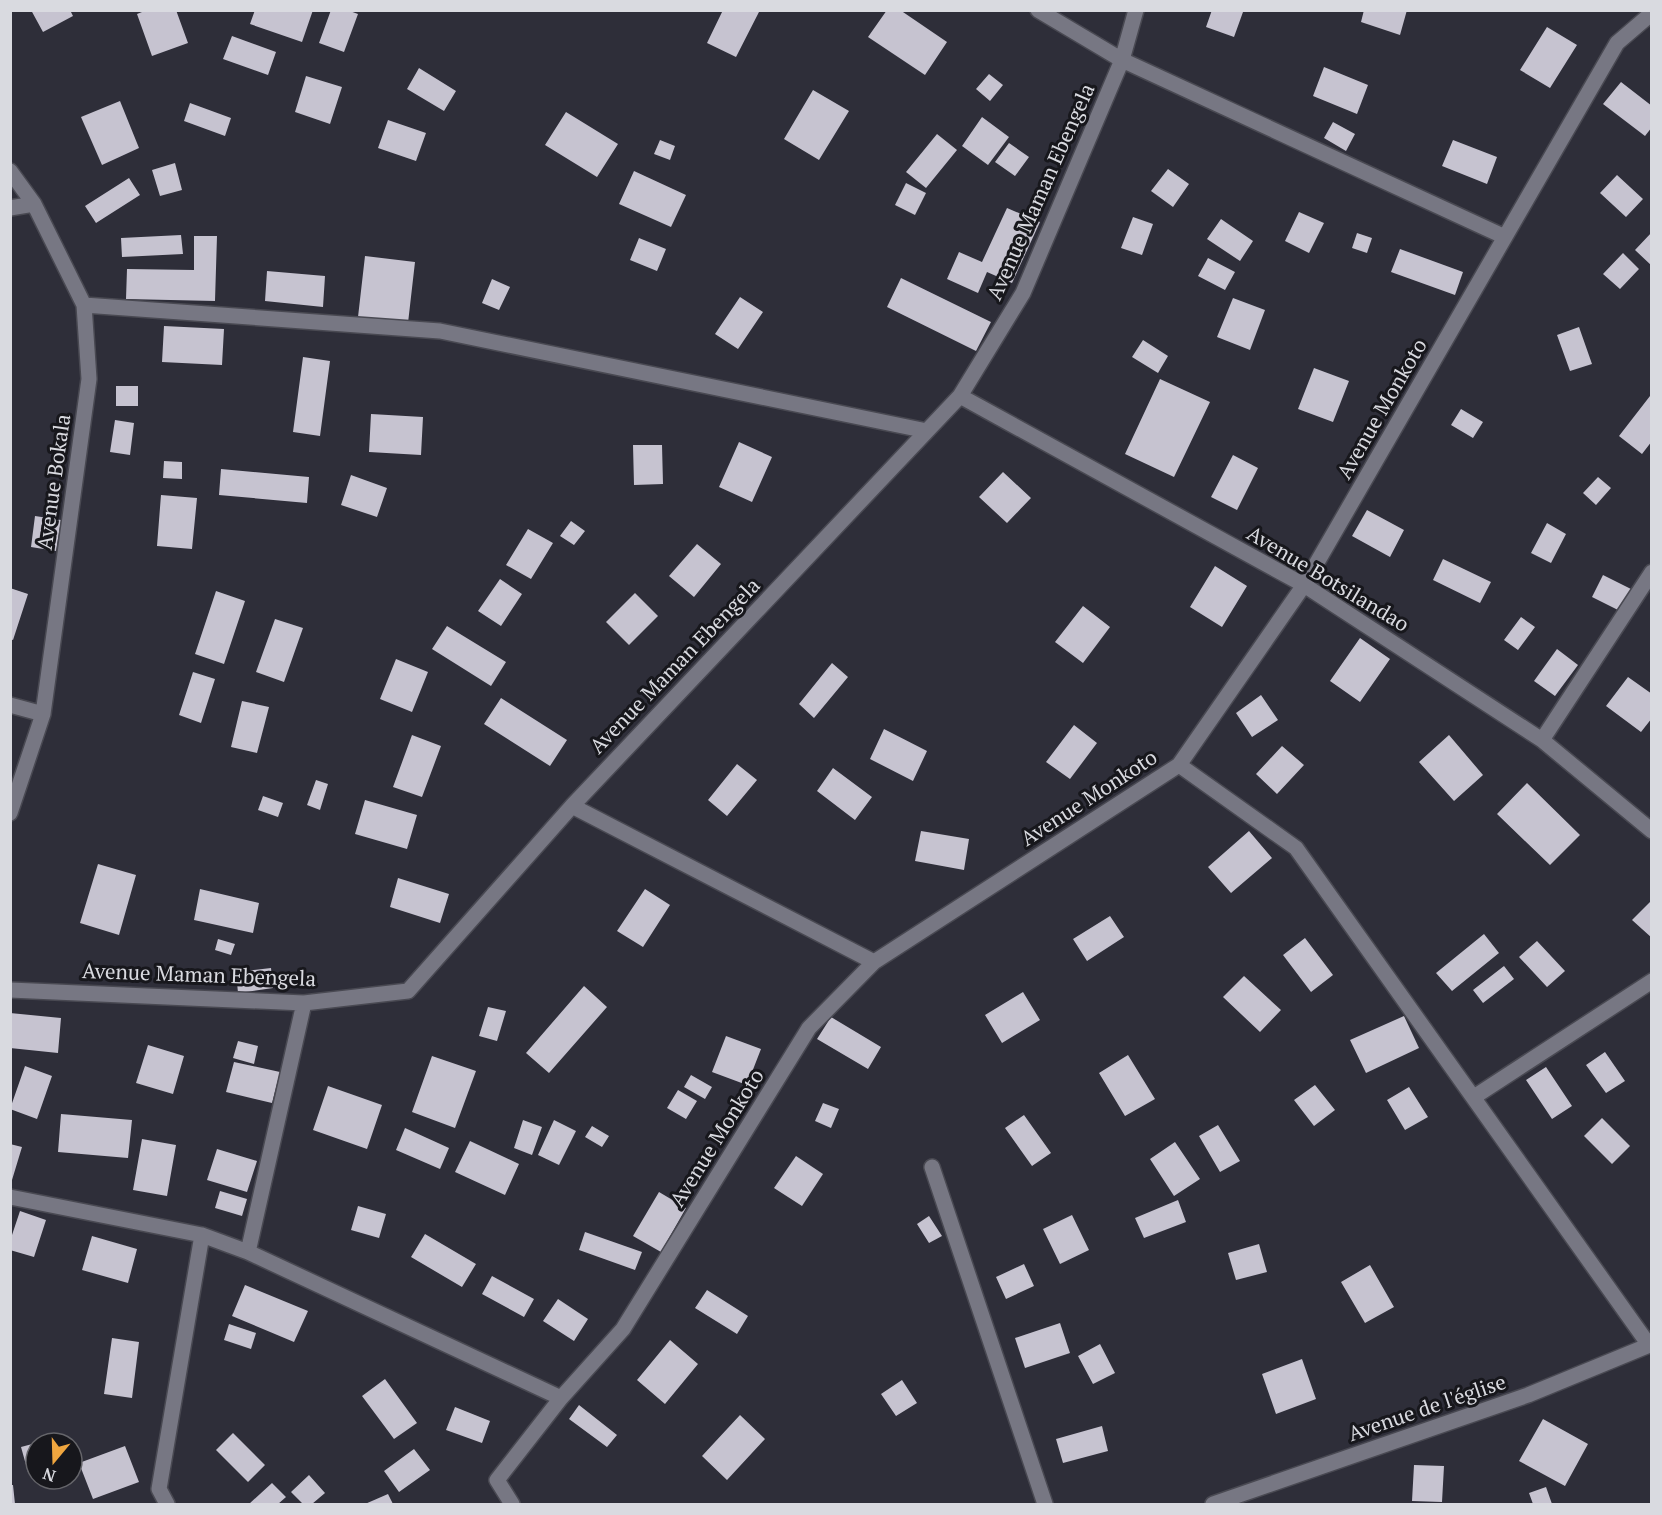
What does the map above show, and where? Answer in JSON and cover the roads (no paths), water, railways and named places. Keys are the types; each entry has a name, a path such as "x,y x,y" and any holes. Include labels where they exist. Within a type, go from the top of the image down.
{"street":[{"path":"1038,10 1122,60 1505,237"},
{"name":"Avenue Maman Ebengela","path":"10,990 304,1003 408,991 572,806 960,396 1023,292 1122,60 1136,10"},
{"name":"Avenue Monkoto","path":"512,1504 497,1480 561,1398 623,1329 809,1028 874,962 1179,765 1304,585 1617,43 1652,13"},
{"name":"Avenue Bokala","path":"10,171 34,204 84,305 90,378 43,714 10,813"},
{"path":"10,208 34,204"},
{"path":"84,305 440,332 927,431"},
{"name":"Avenue Botsilandao","path":"960,396 1304,585 1542,740 1652,831"},
{"path":"1542,740 1652,572"},
{"path":"10,705 43,714"},
{"path":"1179,765 1296,848 1650,1344"},
{"path":"572,806 874,962"},
{"path":"1474,1097 1652,981"},
{"path":"248,1252 304,1003"},
{"path":"932,1167 1045,1504"},
{"path":"10,1197 202,1235 248,1252 561,1398"},
{"path":"166,1504 159,1489 202,1235"},
{"name":"Avenue de l'église","path":"1213,1504 1528,1395 1650,1344"}]}
